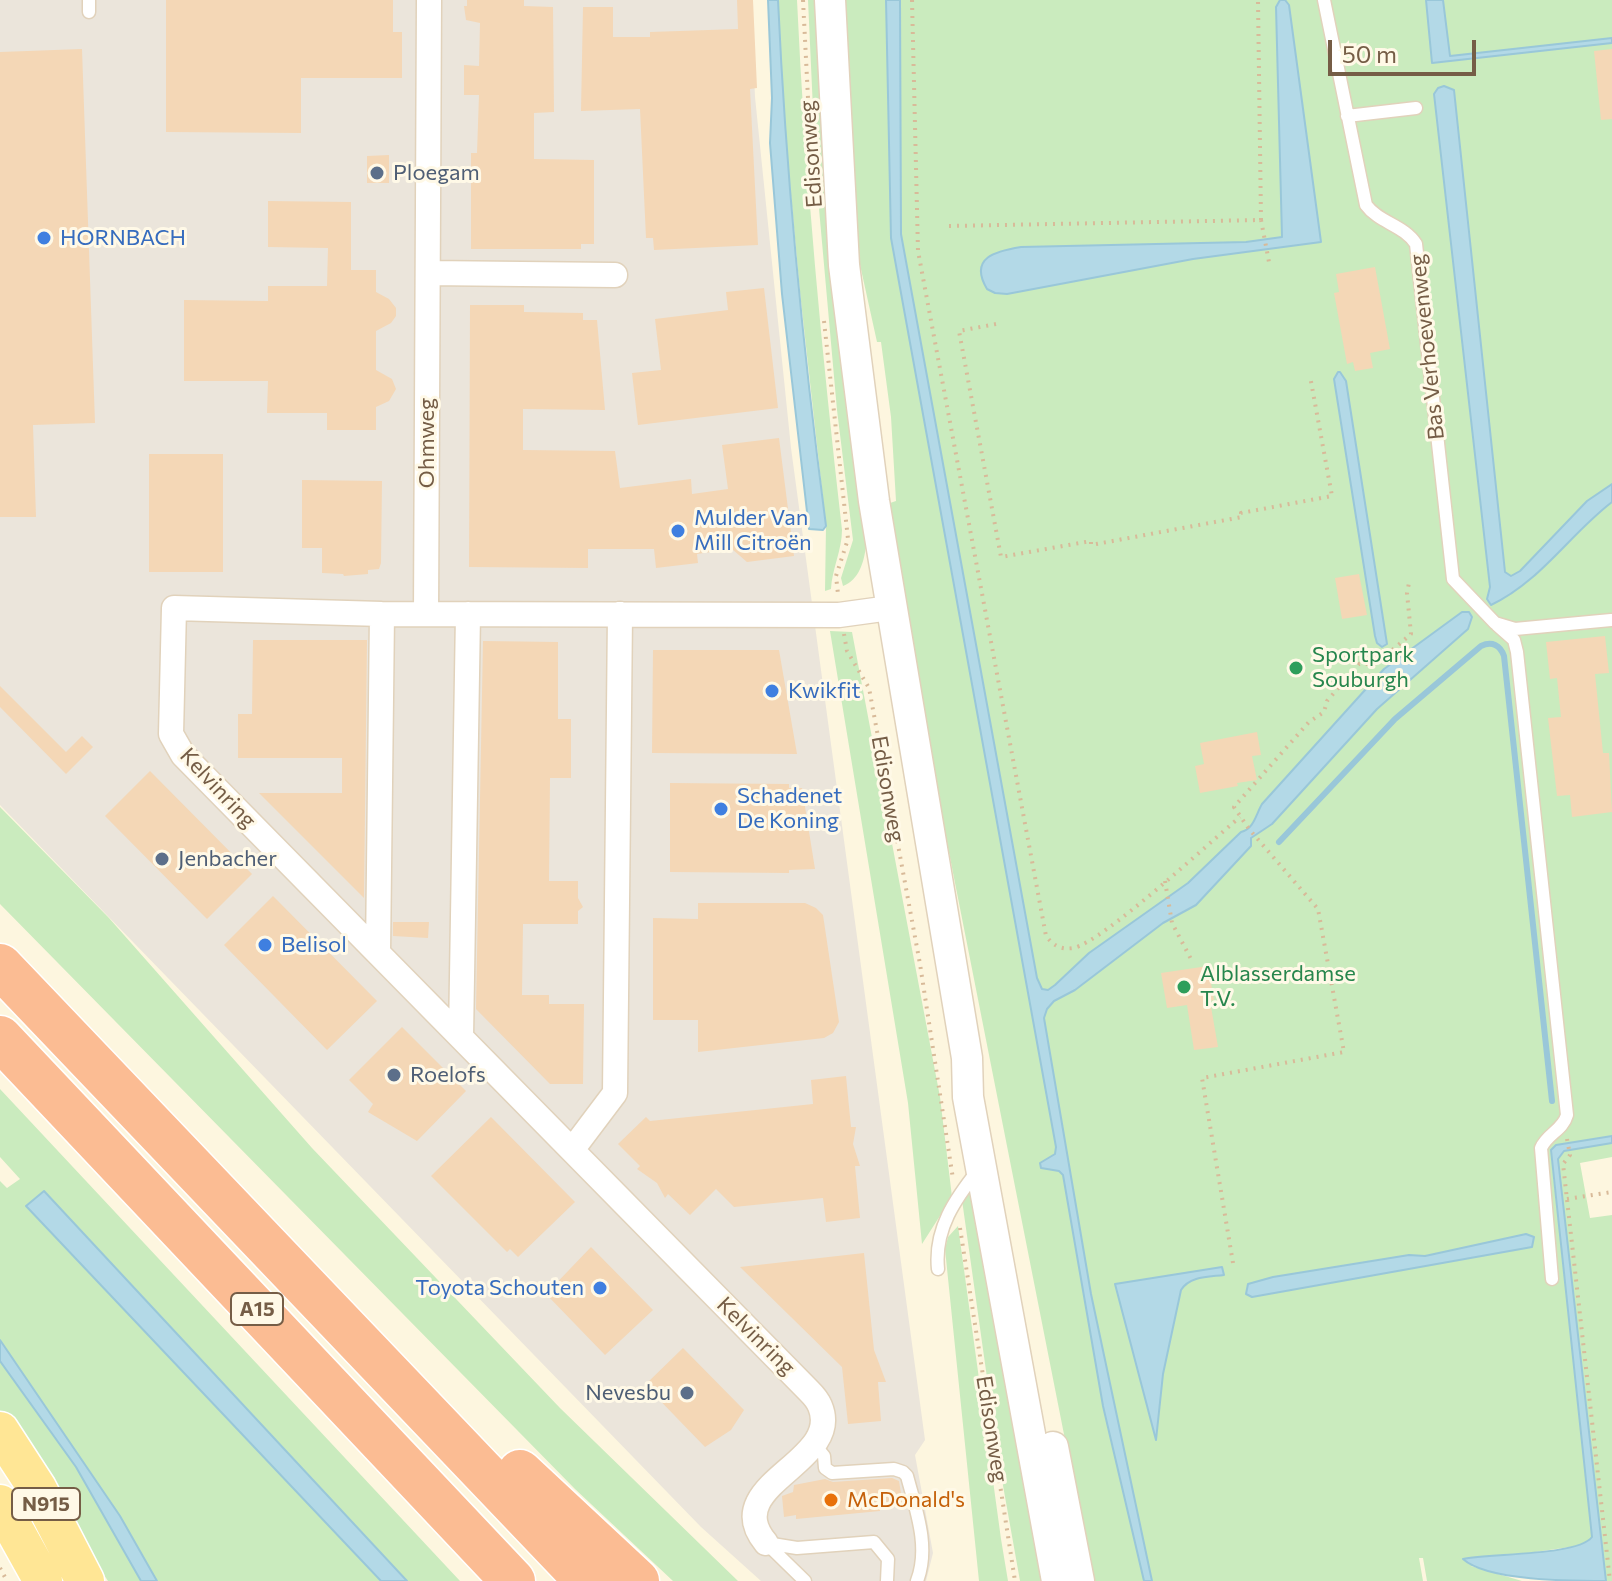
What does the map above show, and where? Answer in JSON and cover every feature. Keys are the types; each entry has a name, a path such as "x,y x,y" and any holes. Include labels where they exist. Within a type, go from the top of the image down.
{"highway":[{"name":"A15","path":"0,966 587,1581"},
{"name":"A15","path":"0,1038 513,1581"},
{"name":"A15","path":"416,1402 486,1440 637,1581"}],"main road":[{"name":"N915","path":"0,1431 37,1488 85,1581"},
{"name":"N915","path":"0,1504 43,1581"}],"street":[{"name":"Ohmweg","path":"426,614 429,0"},
{"name":"Edisonweg","path":"830,0 844,265 890,608 967,1058 968,1097 1057,1581"},
{"path":"428,273 615,275"},
{"name":"Kelvinring","path":"814,1444 822,1432 821,1408 809,1391 183,755 171,734 174,608 382,614 839,615 890,608"},
{"path":"378,953 382,614"},
{"path":"461,1037 468,614"},
{"path":"572,1150 615,1093 620,614"},
{"name":"Edisonweg","path":"967,1058 979,1093 1021,1289 1079,1581"},
{"path":"766,1543 756,1530 759,1498 814,1444"}],"lane":[{"name":"Bas Verhoevenweg","path":"1324,0 1366,205 1372,213 1409,234 1416,244 1453,579 1495,623"},
{"path":"1347,116 1416,108"},
{"path":"1495,623 1515,629 1611,620"},
{"path":"1495,623 1514,640 1517,652 1567,1115 1541,1148 1552,1279"},
{"path":"938,1269 936,1252 939,1238 956,1198 981,1167"},
{"path":"814,1444 824,1456 825,1468 832,1473 894,1469 907,1476 923,1550 917,1581"},
{"path":"766,1543 797,1548 874,1542 888,1559 887,1581"},
{"path":"766,1543 805,1581"}],"path":[{"name":"Edisonweg","path":"803,0 812,159"},
{"path":"912,0 918,251 1046,936 1058,947 1072,949 1083,944 1111,926 1240,817"},
{"path":"1258,0 1261,220 1269,262"},
{"path":"949,226 1261,220"},
{"name":"Edisonweg","path":"823,313 848,539 836,576 839,615 847,651 869,688 887,782 920,964 1015,1581"},
{"path":"996,324 959,331 1001,557 1091,541 1091,545 1242,517 1241,513 1332,496 1310,376"},
{"path":"1233,1263 1202,1078 1344,1052 1318,909 1249,829 1234,807 1309,722 1324,712 1327,701 1359,664 1376,664 1411,634 1409,583"},
{"path":"887,782 894,781"},
{"path":"1165,880 1172,923 1192,961"},
{"path":"1567,1139 1570,1155 1563,1164 1566,1200 1610,1581"},
{"path":"1566,1200 1612,1192"},
{"path":"0,1568 7,1581"}],"shaded area":[{"path":"0,0 751,0 755,97 791,448 925,1440 915,1455 933,1553 926,1581 761,1581 701,1527 0,805"}],"green space":[{"path":"778,0 797,0 815,265 842,530 831,589 825,591 826,526 782,98"},
{"path":"808,0 820,0 866,546 857,575 843,586 841,578 853,540 837,410 816,175"},
{"path":"840,0 886,0 891,238 1056,1147 1055,1154 1040,1164 1042,1168 1059,1171 1063,1175 1103,1406 1144,1581 1093,1581 923,721 890,503 896,501 891,417 881,342 877,342 857,251"},
{"name":"Sportpark Souburgh","path":"900,0 1612,0 1612,1136 1556,1145 1551,1154 1592,1537 1584,1545 1521,1554 1471,1566 1522,1581 1427,1581 1423,1558 1419,1558 1423,1581 1152,1581 1091,1294 1044,1018 901,234"},
{"path":"830,631 852,632 940,1097 952,1197 922,1244 908,1103"},
{"path":"0,807 109,918 312,1148 560,1408 738,1581 673,1581 575,1489 0,904"},
{"path":"0,1089 460,1581 407,1581 44,1191 27,1207 381,1581 157,1581 120,1516 0,1340 0,1181 7,1188 20,1179 0,1157"},
{"path":"1612,1143 1612,1157 1580,1163 1590,1218 1612,1215 1612,1581 1606,1581 1558,1159 1563,1151"},
{"path":"974,1183 1046,1581 1020,1581 999,1463 962,1200"},
{"path":"958,1226 1008,1581 979,1581 945,1249 948,1237"},
{"path":"0,1361 76,1467 141,1581 108,1581 0,1414"}],"water":[{"path":"768,0 778,0 791,198 826,526 823,530 809,529 782,294 770,143 772,98"},
{"path":"886,0 900,0 901,234 1037,978 1042,989 1048,990 1055,985 1089,953 1188,883 1249,828 1262,804 1384,669 1462,612 1469,612 1472,617 1468,629 1377,709 1272,824 1251,838 1251,846 1196,905 1163,923 1075,990 1054,1001 1044,1018 1091,1294 1152,1581 1144,1581 1103,1406 1063,1175 1059,1171 1041,1168 1040,1163 1055,1154 1056,1147 891,238"},
{"path":"1280,0 1285,0 1289,5 1321,242 1193,259 1007,294 987,289 982,278 983,263 995,254 1021,247 1246,242 1282,237 1276,7"},
{"path":"1426,0 1443,0 1450,56 1612,38 1612,43 1432,63"},
{"path":"1444,86 1454,90 1505,572 1511,576 1520,571 1587,501 1612,484 1612,502 1525,584 1491,605 1487,599 1490,587 1434,94"},
{"path":"1338,372 1346,381 1387,644 1382,647 1375,636 1334,379"},
{"path":"1612,1136 1612,1143 1564,1151 1558,1159 1606,1581 1530,1578 1491,1572 1463,1559 1570,1548 1592,1537 1551,1150 1556,1145"},
{"path":"44,1191 407,1581 381,1581 26,1206"},
{"path":"1526,1234 1534,1237 1532,1247 1252,1297 1246,1294 1248,1284 1273,1277 1409,1255 1425,1256"},
{"path":"1222,1267 1224,1275 1194,1280 1181,1290 1163,1374 1156,1440 1115,1284"},
{"path":"0,1340 120,1516 157,1581 141,1581 76,1467 0,1361"}],"building":[{"path":"166,0 393,0 393,32 402,32 402,78 301,78 301,133 166,132"},
{"path":"467,0 524,0 524,6 553,7 554,112 534,113 534,159 594,160 594,244 581,244 581,249 471,249 471,153 477,153 479,95 464,95 464,65 479,66 480,23 466,20 464,6 467,6"},
{"path":"737,0 753,0 757,88 750,89 758,245 654,250 653,238 646,238 640,109 581,111 583,7 613,7 613,37 650,37 650,32 738,29"},
{"name":"HORNBACH","path":"82,49 95,423 33,425 36,517 0,517 0,52"},
{"path":"1612,49 1612,119 1601,120 1594,51"},
{"path":"389,155 389,183 367,183 367,156"},
{"path":"268,201 351,202 351,270 376,270 376,292 389,299 396,308 396,316 391,323 376,331 376,370 392,379 396,389 389,401 376,407 376,430 327,430 327,413 267,413 268,381 184,381 184,300 268,301 268,286 327,286 328,248 268,247"},
{"path":"1375,267 1390,349 1370,353 1373,368 1355,371 1353,362 1347,364 1334,293 1339,292 1336,274"},
{"path":"764,288 778,408 638,425 632,373 661,370 655,319 728,310 726,292"},
{"path":"470,305 524,305 524,312 583,313 583,320 597,320 605,410 523,409 523,450 615,451 620,488 691,479 692,494 728,489 722,445 779,438 794,556 747,562 732,549 697,554 698,563 656,568 654,549 588,549 588,568 469,567"},
{"path":"149,454 223,454 223,572 149,572"},
{"path":"302,480 382,481 379,569 368,570 368,574 344,576 322,573 322,548 302,548"},
{"path":"1359,574 1367,615 1342,619 1335,578"},
{"path":"1605,636 1609,673 1595,674 1603,753 1609,753 1612,812 1572,817 1570,795 1557,796 1548,718 1561,717 1557,678 1550,679 1546,642"},
{"path":"253,640 367,640 364,898 259,793 342,793 342,758 238,758 238,714 252,714"},
{"path":"483,641 558,642 558,719 571,719 571,778 550,778 549,881 578,881 578,898 583,907 578,911 578,924 523,924 522,995 549,995 549,1004 584,1004 583,1084 550,1084 476,1009"},
{"path":"653,650 779,650 797,754 652,753"},
{"path":"0,686 66,752 82,736 93,747 66,774 0,707"},
{"path":"1257,732 1261,755 1252,756 1257,780 1200,793 1195,766 1204,764 1200,743"},
{"path":"150,771 252,874 207,919 105,816"},
{"path":"670,783 789,784 789,788 802,788 815,869 789,870 789,873 670,872"},
{"path":"273,896 377,1001 327,1050 224,945"},
{"path":"698,903 805,903 816,908 823,915 839,1022 833,1033 824,1038 698,1052 698,1020 653,1020 653,918 698,919"},
{"path":"393,922 429,922 428,938 393,936"},
{"path":"1208,966 1218,1047 1194,1050 1187,1005 1167,1008 1161,973"},
{"path":"402,1027 466,1091 417,1141 368,1112 373,1104 349,1080"},
{"path":"846,1076 851,1127 856,1127 853,1144 860,1166 855,1166 860,1218 826,1222 823,1198 734,1207 716,1189 690,1215 668,1194 665,1198 657,1183 637,1169 640,1166 618,1144 646,1117 650,1121 813,1104 811,1080"},
{"path":"491,1117 575,1202 518,1257 510,1249 507,1252 431,1176"},
{"path":"591,1247 653,1310 605,1355 546,1294"},
{"path":"864,1253 874,1350 886,1382 878,1382 881,1421 848,1424 842,1367 740,1267"},
{"path":"683,1348 744,1410 731,1430 705,1447 645,1385"},
{"path":"892,1478 899,1481 903,1506 796,1519 796,1515 784,1517 782,1496 793,1492 794,1485 825,1479 833,1482"}],"waterway":[{"path":"1279,842 1395,719 1481,646 1492,644 1498,647 1504,656 1552,1101"}],"place":[{"name":"Ploegam","path":"377,173"},
{"name":"HORNBACH","path":"44,238"},
{"name":"Mulder Van Mill Citroën","path":"678,531"},
{"name":"Sportpark Souburgh","path":"1296,668"},
{"name":"Kwikfit","path":"772,691"},
{"name":"Schadenet De Koning","path":"721,809"},
{"name":"Jenbacher","path":"162,859"},
{"name":"Belisol","path":"265,945"},
{"name":"Alblasserdamse T.V.","path":"1184,987"},
{"name":"Roelofs","path":"394,1075"},
{"name":"Toyota Schouten","path":"600,1288"},
{"name":"Nevesbu","path":"687,1393"},
{"name":"McDonald's","path":"831,1500"}]}
